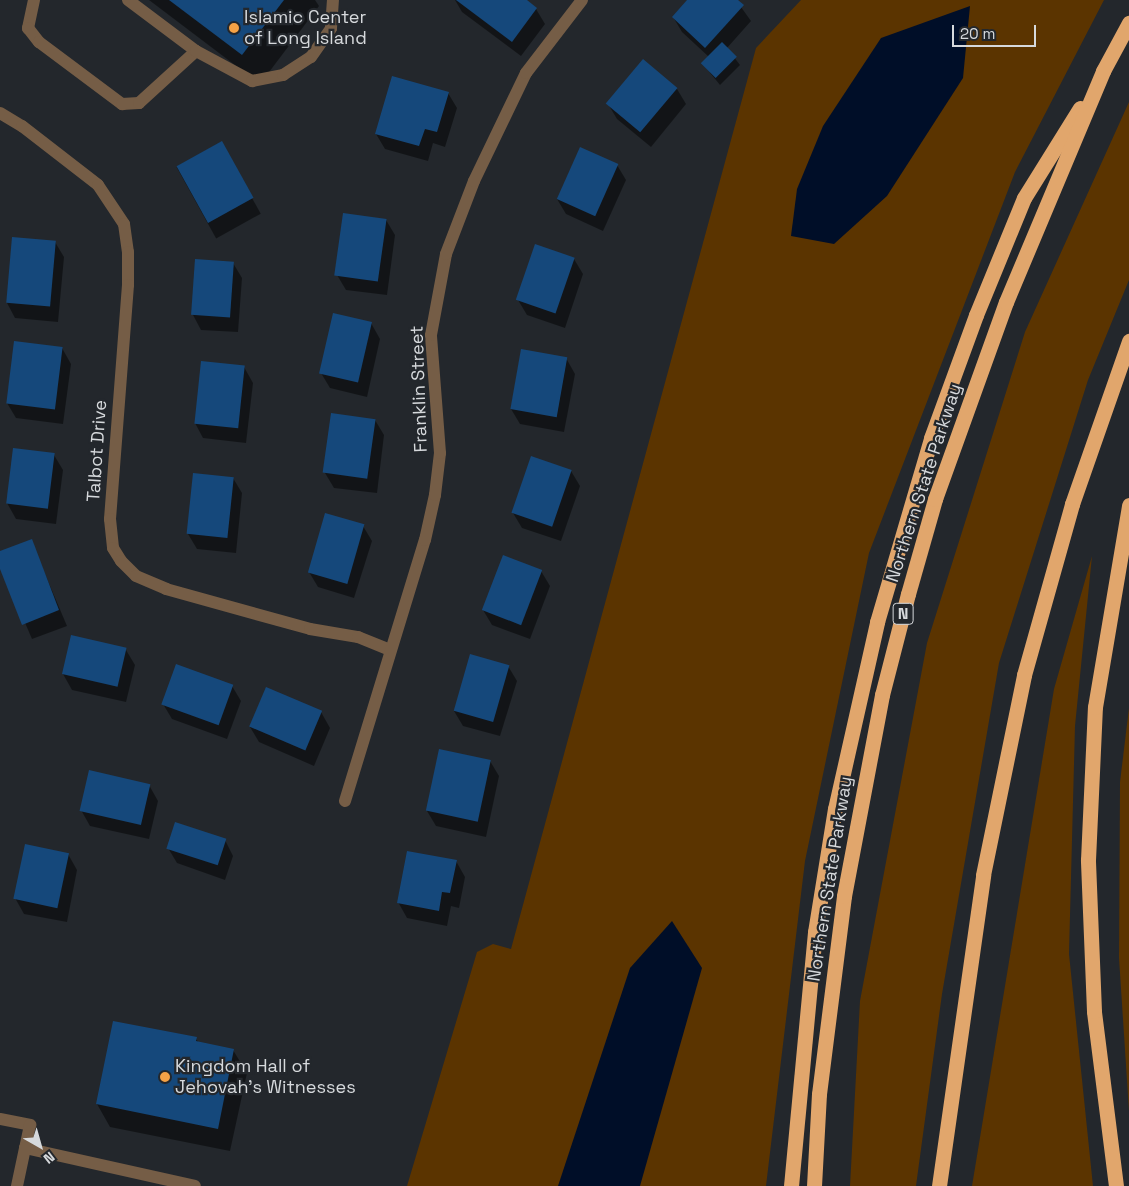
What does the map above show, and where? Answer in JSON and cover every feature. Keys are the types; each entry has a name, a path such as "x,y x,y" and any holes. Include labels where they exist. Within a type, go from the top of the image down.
{"highway":[{"name":"Northern State Parkway","path":"814,1186 819,1094 844,896 861,795 886,677 935,499 968,403 1006,302 1103,71 1129,24"},
{"path":"791,1186 815,932 834,809 859,695 891,569 953,378 1021,206 1103,71"},
{"path":"939,1186 984,874 1022,684 1072,504 1129,341"},
{"path":"1116,1186 1094,1011 1088,860 1095,708 1129,505"}],"street":[{"path":"34,0 28,28 39,42 122,104 139,103 196,51"},
{"path":"128,0 196,51 252,81 283,75 311,57 331,28 333,0"},
{"name":"Franklin Street","path":"345,801 425,540 435,495 440,453 431,335 446,254 474,181 526,73 582,0"},
{"name":"Talbot Drive","path":"0,113 22,126 98,185 124,224 128,252 128,285 110,519 113,548 122,561 136,576 166,589 310,629 358,637 390,650"},
{"path":"0,1119 30,1126 17,1186"},
{"path":"25,1148 195,1186"}],"shaded area":[{"path":"801,0 1104,0 1015,172 869,553 805,861 766,1186 407,1186 477,952 493,944 511,949 756,48"},
{"path":"1129,102 1129,280 1088,380 999,663 942,994 916,1186 850,1186 860,1001 927,643 1025,332"},
{"path":"1092,556 1075,726 1069,954 1093,1186 972,1186 1054,689"},
{"path":"1129,708 1129,1111 1119,958 1120,782"}],"water":[{"path":"970,6 963,78 887,196 834,244 791,236 797,189 823,126 881,38"},
{"path":"672,921 702,968 640,1186 558,1186 630,968"}],"building":[{"name":"Islamic Center of Long Island","path":"169,0 284,0 242,55"},
{"path":"456,0 527,0 537,8 512,42"},
{"path":"687,0 738,0 744,5 705,48 672,17"},
{"path":"722,42 737,57 716,78 701,63"},
{"path":"643,59 677,88 640,132 606,103"},
{"path":"392,76 449,92 437,132 425,129 419,146 375,134"},
{"path":"222,141 254,198 208,223 177,166"},
{"path":"580,147 618,164 595,216 557,199"},
{"path":"343,213 387,219 378,282 334,275"},
{"path":"12,237 56,241 50,307 6,303"},
{"path":"535,244 575,258 556,313 516,300"},
{"path":"195,259 234,262 230,318 191,315"},
{"path":"333,313 372,322 358,382 319,373"},
{"path":"14,341 63,347 55,410 6,404"},
{"path":"521,349 567,357 557,417 510,409"},
{"path":"201,361 245,366 238,428 194,424"},
{"path":"331,413 376,419 367,479 323,472"},
{"path":"13,448 55,453 48,509 6,504"},
{"path":"531,456 572,470 552,527 511,513"},
{"path":"193,473 234,477 227,538 187,534"},
{"path":"325,513 364,524 347,584 308,573"},
{"path":"32,539 59,610 22,625 0,569 0,551"},
{"path":"503,555 542,570 521,625 482,610"},
{"path":"71,635 127,648 118,687 62,674"},
{"path":"470,654 509,665 493,722 454,711"},
{"path":"176,664 233,685 219,725 161,704"},
{"path":"266,687 322,711 305,750 249,727"},
{"path":"439,749 491,760 478,822 426,811"},
{"path":"89,770 150,784 141,825 80,811"},
{"path":"175,822 226,839 218,865 166,849"},
{"path":"25,844 69,853 57,908 13,899"},
{"path":"407,851 457,860 450,893 442,892 439,911 397,903"},
{"name":"Kingdom Hall of Jehovah's Witnesses","path":"113,1021 197,1037 196,1041 234,1049 218,1129 96,1104"}],"place":[{"name":"Islamic Center of Long Island","path":"234,28"},
{"name":"Kingdom Hall of Jehovah's Witnesses","path":"165,1077"}]}
